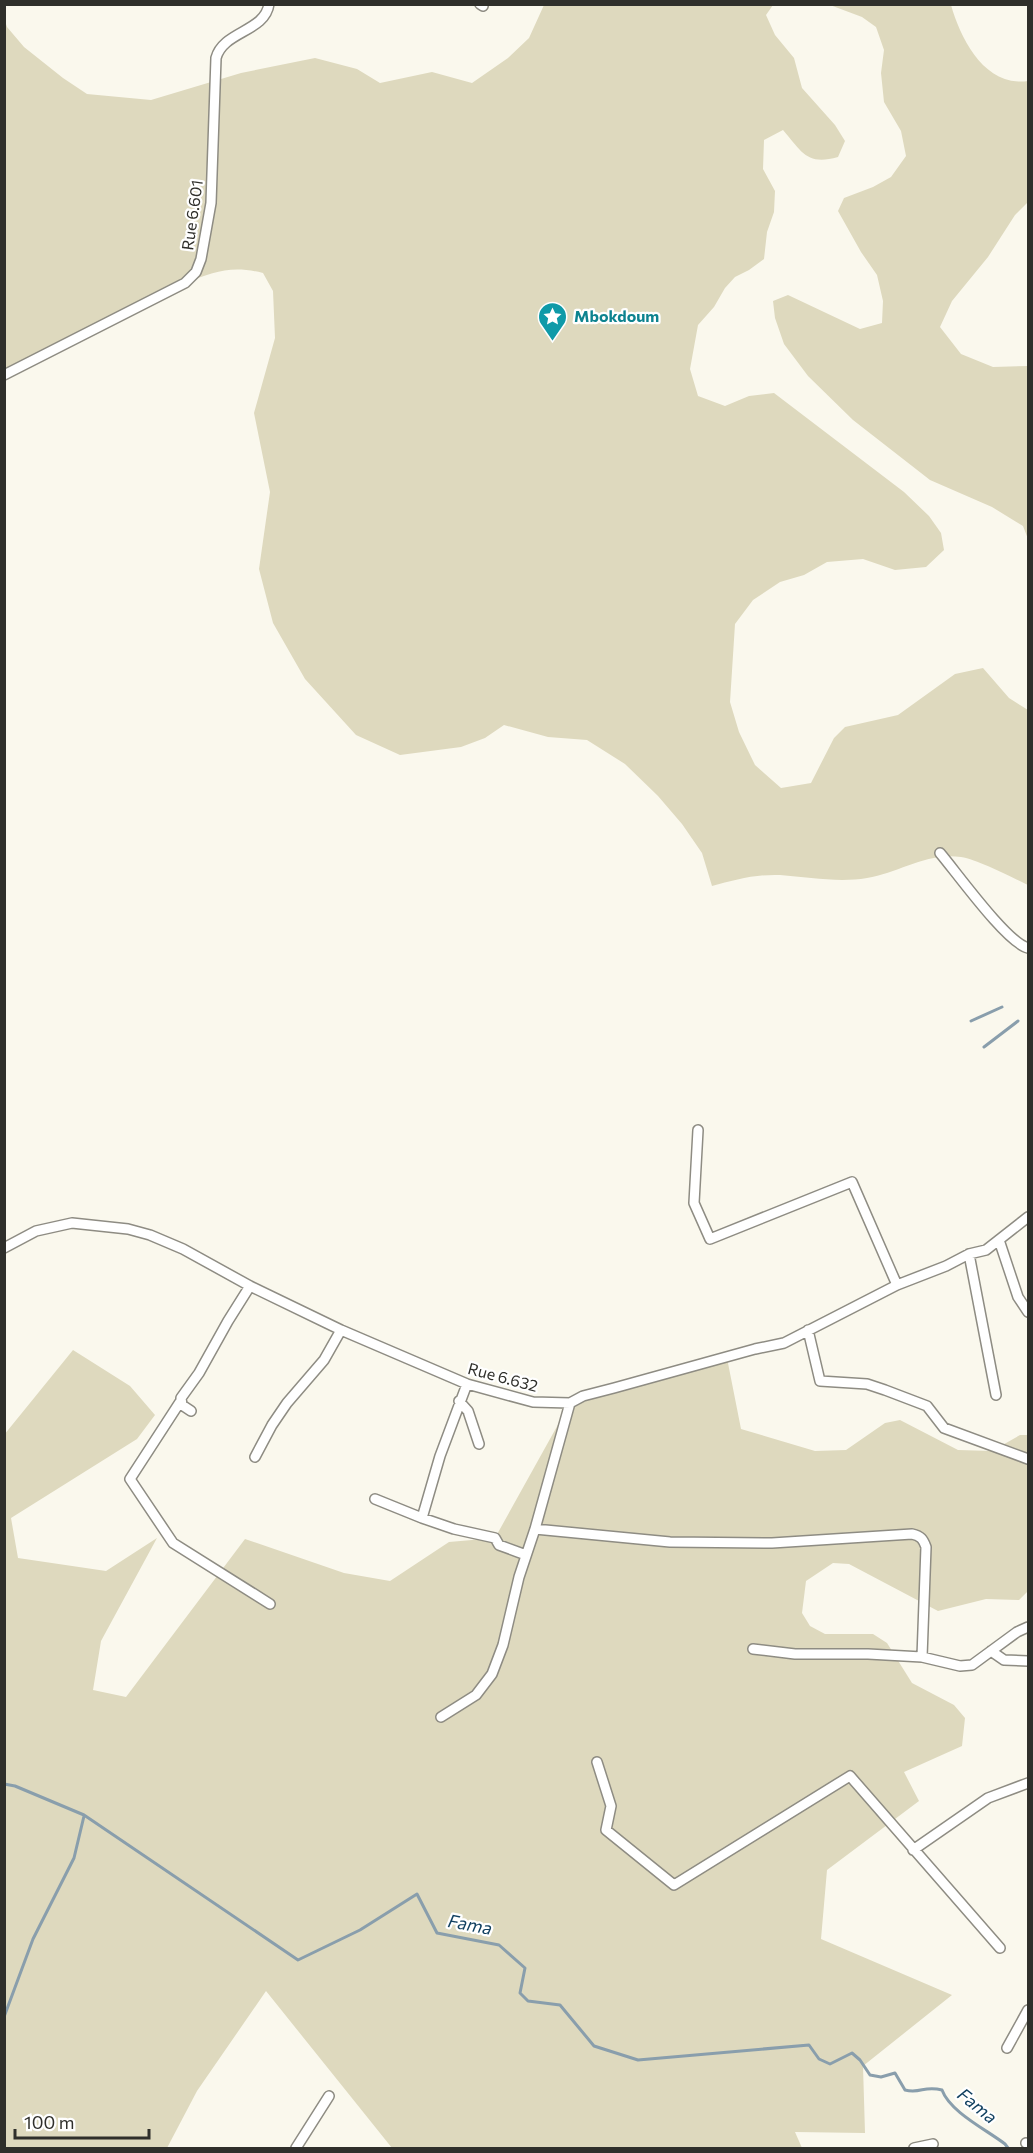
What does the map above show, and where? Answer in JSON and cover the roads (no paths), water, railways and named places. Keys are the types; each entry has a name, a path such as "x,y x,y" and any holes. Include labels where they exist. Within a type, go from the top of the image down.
{"street":[{"name":"Rue 6.601","path":"4,375 185,283 196,272 201,259 211,203 216,58 219,49 224,44 263,19 269,4"},
{"path":"940,853 1008,935 1029,948"},
{"path":"698,1130 694,1203 710,1239 852,1182 897,1285"},
{"name":"Rue 6.632","path":"4,1248 36,1231 58,1224 72,1223 128,1229 161,1239 341,1330 467,1384 532,1402 570,1403 583,1396 784,1343 897,1285 946,1266 969,1254 986,1250 1029,1217"},
{"path":"999,1240 1018,1297 1029,1312"},
{"path":"969,1254 996,1395"},
{"path":"250,1286 199,1373 130,1479 172,1543 270,1604"},
{"path":"255,1457 277,1418 324,1360 341,1330"},
{"path":"808,1330 820,1381 867,1384 885,1390 927,1406 944,1428 1029,1459"},
{"path":"422,1518 440,1456 467,1384"},
{"path":"459,1401 468,1412 478,1444"},
{"path":"180,1402 191,1411"},
{"path":"441,1717 476,1695 492,1674 503,1645 519,1577 535,1529 570,1403"},
{"path":"375,1499 422,1518 495,1538 499,1545 526,1555"},
{"path":"535,1529 670,1542 772,1543 912,1533 919,1535 926,1547 922,1657"},
{"path":"753,1648 795,1654 922,1657 960,1666 972,1665 1017,1632 1029,1627"},
{"path":"991,1651 1004,1660 1029,1661"},
{"path":"597,1762 611,1806 606,1830 674,1885 850,1776 1000,1948"},
{"path":"913,1850 988,1798 1029,1783"},
{"path":"1007,2048 1029,2010"},
{"path":"296,2148 329,2096"},
{"path":"914,2148 933,2144"}],"waterway":[{"path":"971,1021 1002,1007"},
{"path":"984,1047 1018,1021"},
{"name":"Fama","path":"4,1784 15,1786 84,1815 298,1960 360,1930 417,1894 437,1933 499,1945 525,1968 520,1993 528,2001 560,2005 594,2046 638,2060 809,2045 819,2059 830,2064 852,2053 870,2075 881,2077 895,2073 905,2090 931,2088 942,2090 953,2106 1008,2148"},
{"path":"4,2017 33,1939 74,1858 84,1816"}],"place":[{"name":"Mbokdoum","path":"553,342"}]}
